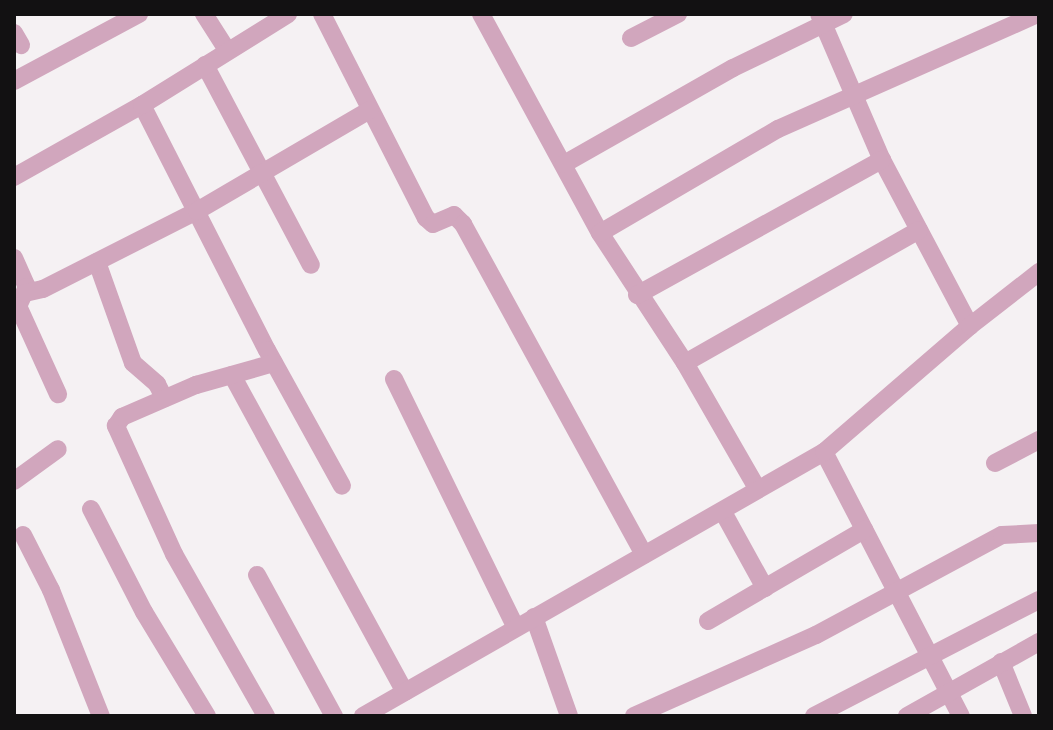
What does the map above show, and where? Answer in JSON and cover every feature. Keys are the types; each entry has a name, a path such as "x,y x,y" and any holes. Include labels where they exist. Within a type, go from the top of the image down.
{"street":[{"path":"14,81 139,14"},
{"path":"204,14 227,50"},
{"path":"14,177 142,105 288,14"},
{"path":"322,14 429,221 437,223 454,215 463,224 644,555"},
{"path":"481,14 600,233 637,295 685,363 758,490"},
{"path":"631,38 678,14"},
{"path":"564,164 821,19 844,14"},
{"path":"600,233 778,129 1037,14"},
{"path":"821,19 882,160 970,326"},
{"path":"205,65 311,265"},
{"path":"142,105 274,363 342,486"},
{"path":"25,293 43,289 197,211 370,110"},
{"path":"637,295 882,160"},
{"path":"685,363 919,230"},
{"path":"14,258 27,287 18,306 58,394"},
{"path":"97,262 133,363 157,384 164,398"},
{"path":"363,716 824,452 970,326 1039,272"},
{"path":"266,716 174,554 116,426 122,417 164,398 274,363"},
{"path":"232,375 405,692"},
{"path":"394,379 516,628"},
{"path":"995,463 1039,440"},
{"path":"14,481 58,449"},
{"path":"824,452 927,657 961,716"},
{"path":"91,509 144,612 207,716"},
{"path":"723,512 765,588"},
{"path":"708,621 864,530"},
{"path":"634,716 816,635 1002,535 1039,533"},
{"path":"23,535 51,590 101,716"},
{"path":"257,575 334,716"},
{"path":"814,716 1039,600"},
{"path":"534,617 569,716"},
{"path":"907,716 1039,642"},
{"path":"1001,662 1023,716"}]}
